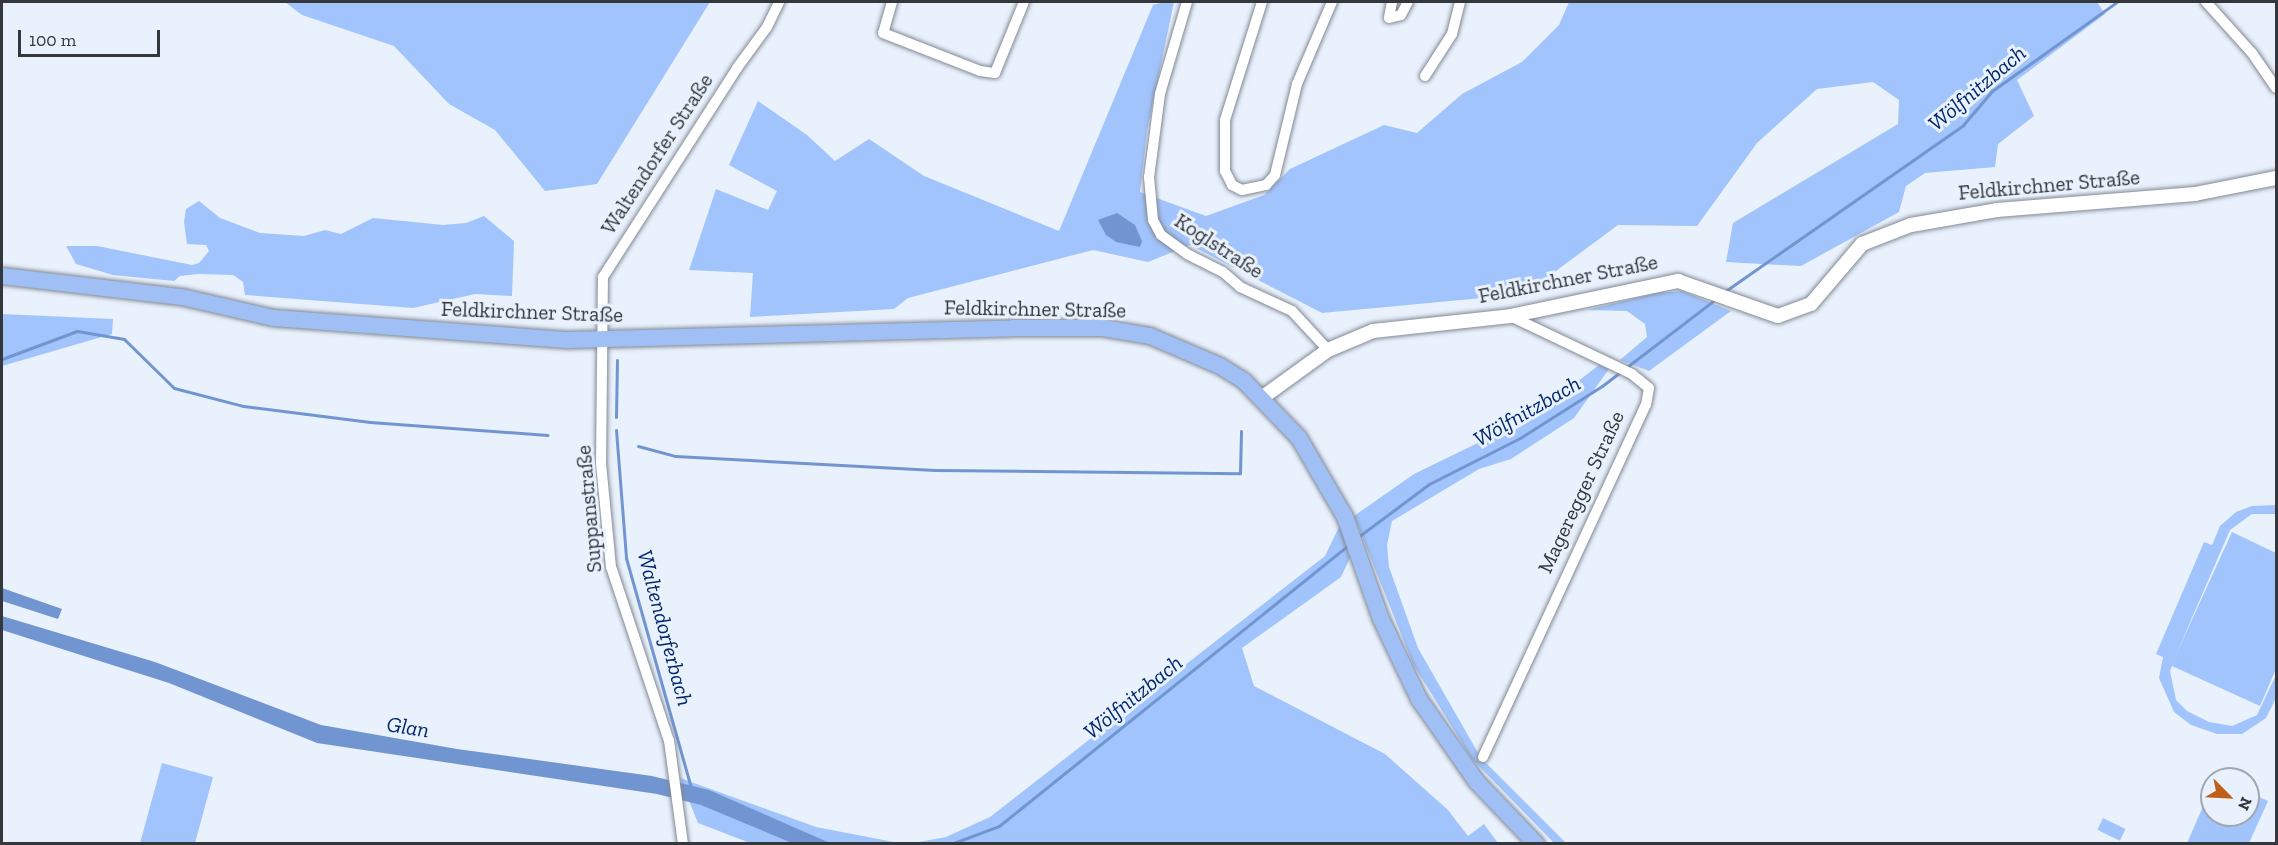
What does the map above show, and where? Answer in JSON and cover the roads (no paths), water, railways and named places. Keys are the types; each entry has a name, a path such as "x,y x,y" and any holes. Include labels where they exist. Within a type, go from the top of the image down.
{"main road":[{"name":"Feldkirchner Straße","path":"2,276 182,297 274,318 601,340 1103,328 1150,336 1175,346 1220,366 1263,397"},
{"path":"1263,397 1319,466 1345,517 1392,646 1436,726 1477,782 1536,843"}],"street":[{"name":"Waltendorfer Straße","path":"601,340 603,277 736,68 767,27 780,2"},
{"path":"892,2 883,33 980,71 995,73 1024,2"},
{"name":"Koglstraße","path":"1187,2 1160,94 1149,177 1153,220 1161,234 1187,254 1223,272 1240,287 1292,311 1328,350"},
{"path":"1262,2 1225,120 1225,171 1232,184 1242,190 1266,184 1275,175 1297,84 1332,2"},
{"path":"1392,2 1389,18 1401,15 1408,2"},
{"path":"1425,76 1452,34 1460,2"},
{"path":"2206,2 2277,88"},
{"name":"Feldkirchner Straße","path":"1263,397 1328,350 1382,329 1510,316 1666,282 1689,283 1742,305 1778,316 1795,312 1812,304 1862,244 1919,223 1997,210 2195,194 2277,178"},
{"name":"Mageregger Straße","path":"1483,757 1646,405 1648,388 1632,374 1510,316"},
{"name":"Suppanstraße","path":"601,340 602,464 611,567 662,715 675,772 683,843"}],"waterway":[{"name":"Wölfnitzbach","path":"1724,292 1963,125 1992,91 2117,2"},
{"name":"Wölfnitzbach","path":"1358,537 1429,484 1520,438 1602,386 1717,298"},
{"path":"2,359 77,331 124,339 174,388 243,406 370,422 548,435"},
{"name":"Waltendorferbach","path":"616,417 617,360"},
{"name":"Waltendorferbach","path":"616,430 626,558 691,787"},
{"path":"638,446 676,456 935,470 1240,473 1241,431"},
{"name":"Wölfnitzbach","path":"951,844 999,826 1349,545"}],"water label":[{"name":"Glan","path":"408,727"}]}
